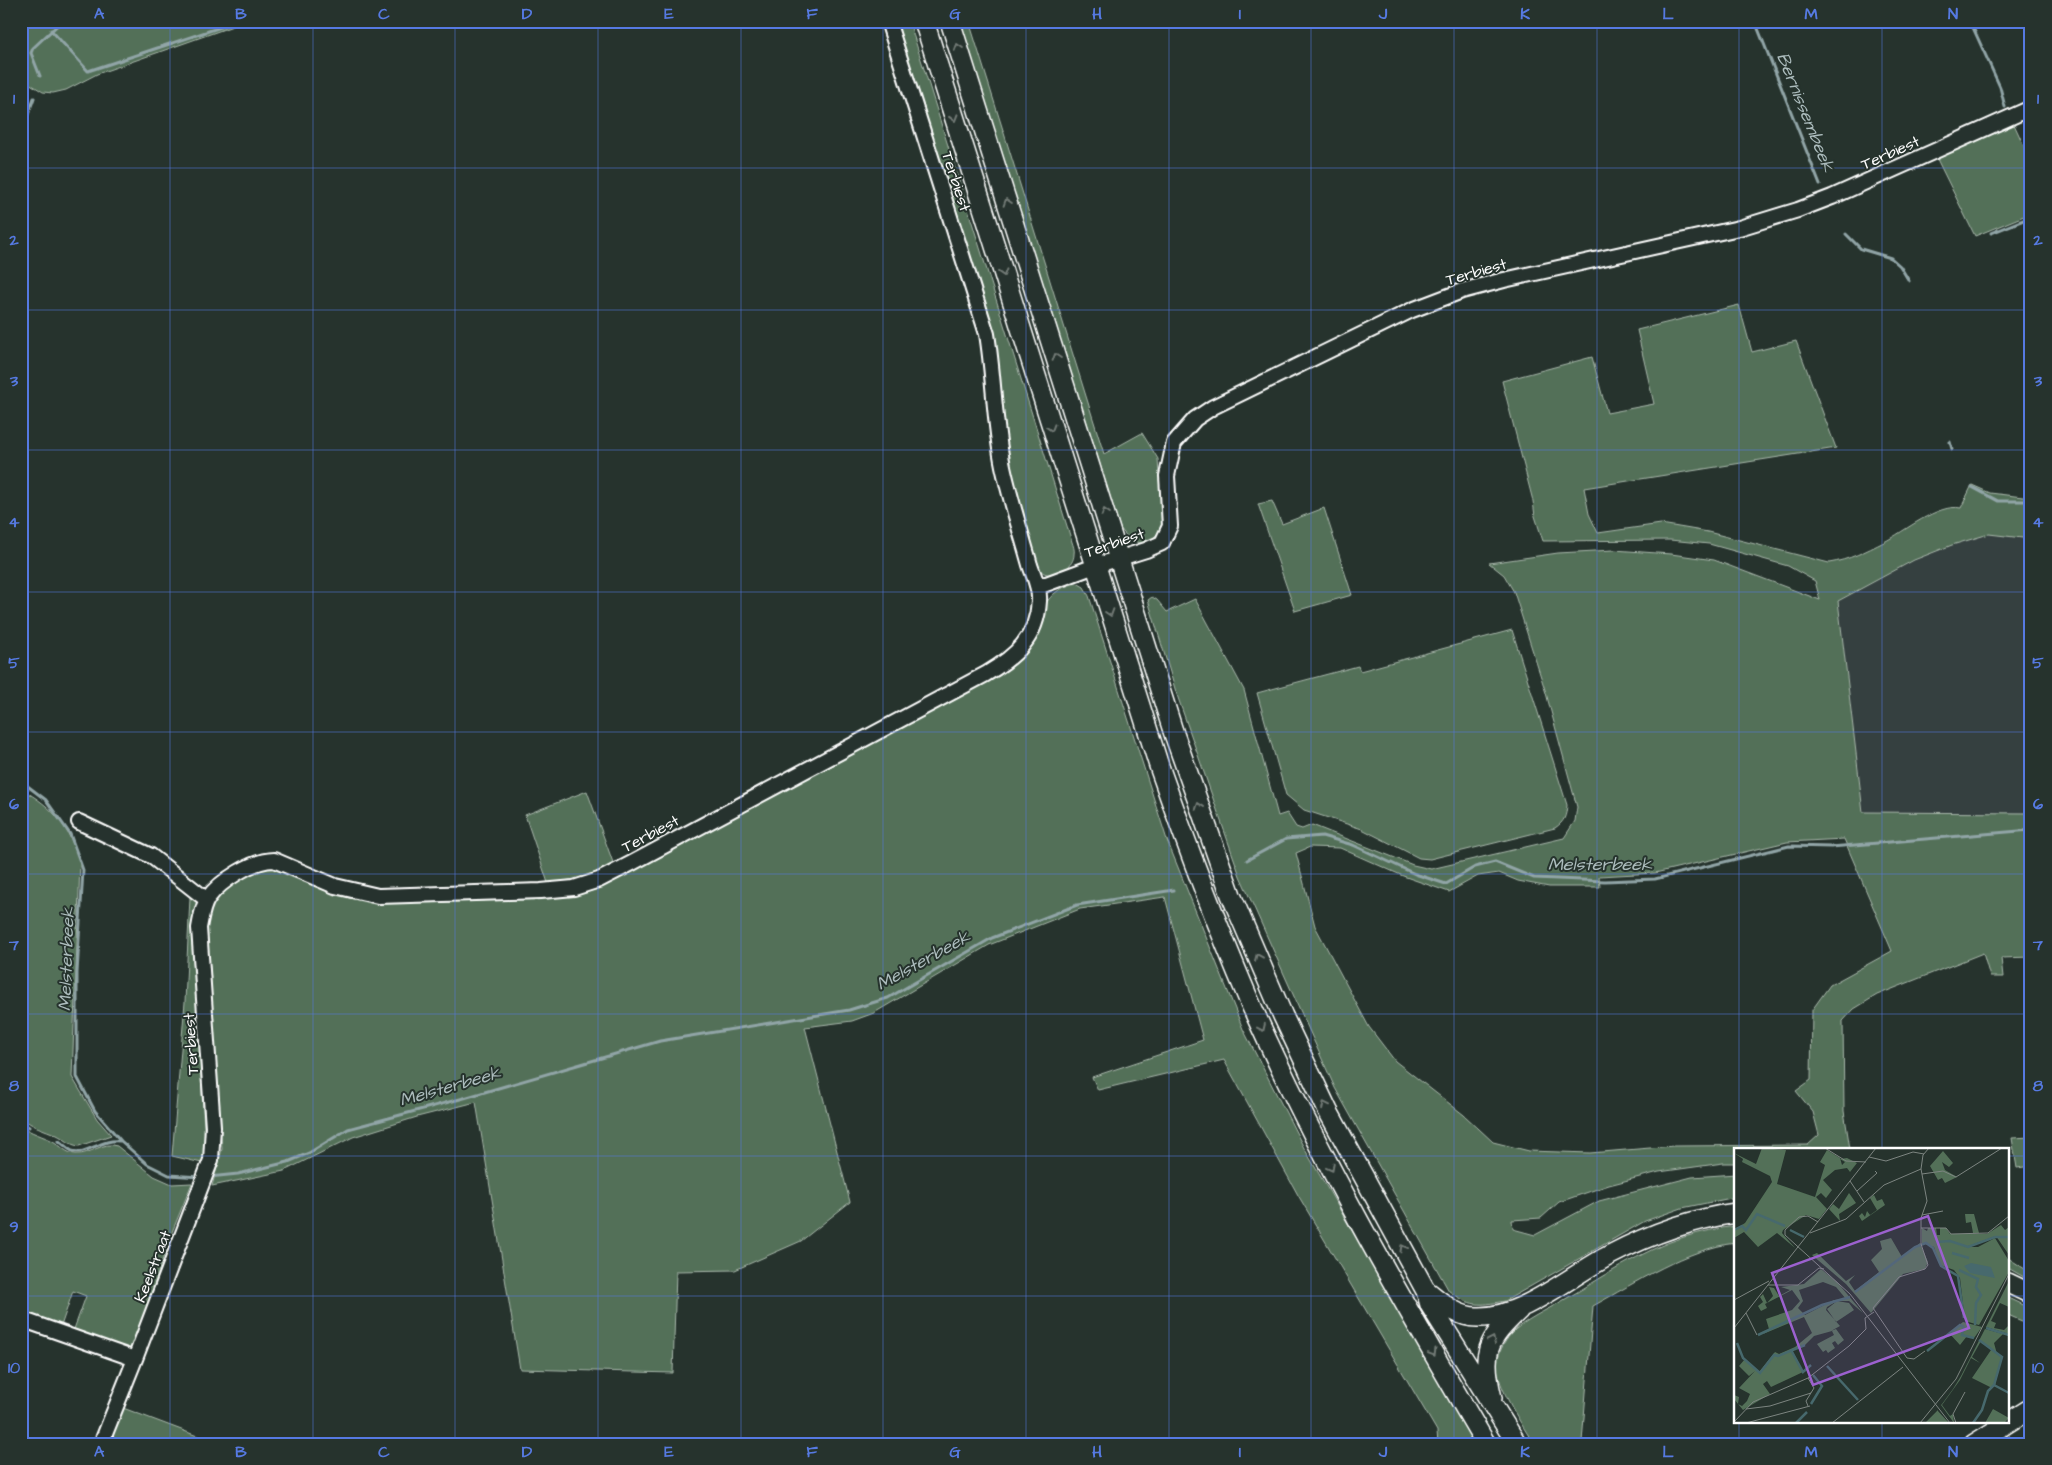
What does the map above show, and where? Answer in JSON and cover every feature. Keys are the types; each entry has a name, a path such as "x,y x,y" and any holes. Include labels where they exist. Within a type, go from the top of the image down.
{"main road":[{"path":"924,21 1160,770 1200,880 1248,998 1312,1132 1417,1327 1486,1444"},
{"path":"950,21 1173,731 1231,895 1283,1016 1328,1111 1426,1291 1430,1305 1484,1394 1494,1404 1517,1444"},
{"path":"1426,1291 1450,1309 1474,1317 1488,1317 1523,1306 1608,1256 1655,1234 1710,1216 1734,1212"},
{"path":"2010,1284 2031,1294"},
{"path":"1494,1404 1486,1368 1490,1344 1496,1332 1523,1306"},
{"path":"2010,1421 2031,1408"},
{"path":"1974,1444 2009,1422"}],"street":[{"name":"Terbiest","path":"202,1185 213,1143 213,1127 199,928 202,911 207,900 222,884 250,866 265,860 274,860 335,886 378,896 541,891 574,888 599,880 978,679 1010,660 1032,631 1038,608 1038,587 1003,466 997,431 992,361 983,319 888,21"},
{"name":"Terbiest","path":"1038,587 1162,543 1170,526 1167,476 1174,443 1195,418 1213,407 1412,310 1462,291 1739,228 1798,210 1832,197 2031,108"},
{"path":"79,822 151,856 207,900"},
{"name":"Keelstraat","path":"101,1444 202,1185"},
{"path":"21,1319 135,1359"}],"shaded area":[{"path":"1989,534 2031,539 2031,813 1863,813 1838,601 1914,560 1952,545"}],"green space":[{"path":"21,21 247,21 97,74 66,90 53,93 43,92 21,78"},
{"path":"894,21 909,21 1073,546 1074,552 1071,563 1065,570 1056,574 1045,573 1034,564 1005,450 998,362"},
{"path":"960,21 969,21 1104,454 1142,433 1158,459 1162,522 1160,531 1149,542 1136,542 1120,528"},
{"path":"2012,120 2031,161 2031,213 1975,236 1935,155"},
{"path":"1739,305 1752,352 1796,341 1836,448 1584,488 1589,514 1598,533 1661,524 1708,532 1829,563 1871,549 1932,514 1942,510 1961,508 1972,485 1990,493 2031,498 2031,539 1989,534 1952,545 1914,560 1838,601 1863,812 2031,813 2031,957 2001,958 2003,977 1990,977 1983,953 1877,995 1854,1009 1843,1021 1844,1111 1850,1148 1734,1148 1734,1163 1659,1172 1609,1185 1559,1202 1541,1218 1512,1220 1513,1229 1535,1235 1599,1201 1692,1177 1734,1174 1734,1197 1682,1208 1645,1221 1505,1301 1488,1304 1469,1303 1449,1291 1335,1088 1240,876 1176,692 1148,600 1152,597 1157,600 1167,612 1195,599 1244,690 1278,816 1287,813 1296,827 1302,829 1312,825 1413,865 1431,869 1564,838 1575,821 1577,807 1546,693 1514,592 1504,575 1489,563 1558,553 1614,550 1671,554 1714,560 1820,600 1815,581 1788,566 1709,544 1670,540 1543,541 1535,516 1533,501 1502,381 1592,357 1607,413 1654,404 1637,330","holes":["1844,839 1892,951 1830,985 1812,1010 1811,1080 1796,1091 1813,1112 1819,1135 1808,1145 1674,1146 1590,1153 1529,1151 1493,1142 1464,1115 1395,1061 1369,1027 1315,926 1296,853 1310,847 1340,848 1403,876 1449,892 1478,876 1499,873 1518,881 1549,887 1600,887 1599,876 1655,873 1787,842"]},
{"path":"1272,501 1282,524 1324,508 1352,595 1295,611 1258,504"},
{"path":"1077,583 1084,587 1089,596 1167,840 1243,1029 1304,1148 1476,1444 1438,1444 1437,1431 1298,1195 1224,1060 1098,1090 1092,1077 1203,1040 1165,897 1080,909 989,945 874,1013 852,1021 805,1027 850,1202 801,1241 735,1270 676,1271 673,1373 520,1369 476,1102 417,1117 353,1137 284,1171 212,1186 222,1149 207,929 208,905 215,895 254,869 266,867 283,870 349,898 380,904 584,891 1009,669 1023,654 1047,602 1064,587"},
{"path":"1512,630 1567,805 1564,818 1555,828 1430,859 1419,858 1362,829 1304,810 1286,795 1257,693 1358,666 1360,671"},
{"path":"21,789 43,803 59,819 70,838 80,863 72,1077 97,1119 111,1135 79,1146 34,1126 21,1117"},
{"path":"587,791 615,868 592,877 548,883 525,815"},
{"path":"192,896 197,901 195,935 197,1003 205,1147 202,1163 172,1156 185,1002 190,897"},
{"path":"21,1126 53,1141 73,1154 81,1154 106,1145 117,1146 154,1176 172,1184 192,1183 172,1232 131,1352 73,1332 86,1296 73,1291 61,1326 21,1311"},
{"path":"2031,1137 2031,1166 2017,1168 2012,1138"},
{"path":"1734,1226 1734,1243 1718,1246 1681,1259 1644,1277 1593,1306 1582,1442 1633,1440 1632,1444 1534,1444 1511,1406 1498,1373 1497,1361 1503,1345 1511,1334 1535,1316 1652,1250 1690,1235"},
{"path":"2010,1259 2031,1273 2031,1281 2010,1269"},
{"path":"2010,1299 2031,1309 2031,1325 2010,1316"},
{"path":"123,1408 208,1440 206,1444 109,1444"}],"waterway":[{"path":"40,76 31,53 33,48 62,21"},
{"path":"51,30 88,71 239,21"},
{"name":"Bernissembeek","path":"1755,21 1820,185"},
{"path":"1970,21 2000,87 2005,107"},
{"name":"Melsterbeek","path":"21,79 28,84"},
{"name":"Melsterbeek","path":"26,120 34,98"},
{"name":"Melsterbeek","path":"21,139 24,130"},
{"path":"1859,192 1878,184"},
{"path":"1991,233 2031,217"},
{"path":"1846,234 1861,249 1891,258 1900,266 1909,281"},
{"path":"1950,442 1952,449"},
{"path":"1972,487 1998,501 2031,501"},
{"name":"Melsterbeek","path":"21,781 46,800 70,834 83,870 77,973 77,1077 95,1111 121,1141 147,1164 169,1175 200,1177"},
{"name":"Melsterbeek","path":"1247,860 1286,839 1322,836 1353,845 1415,874 1446,884 1475,867 1495,862 1534,878 1605,881 1655,879 1789,846 1831,847 2031,830"},
{"name":"Melsterbeek","path":"209,1177 238,1174 288,1162 309,1153 348,1129 464,1098 660,1041 849,1010 888,998 992,938 1077,905 1174,890"},
{"path":"21,1122 29,1127"},
{"path":"59,1141 70,1150 77,1152 107,1142 120,1141"}]}
